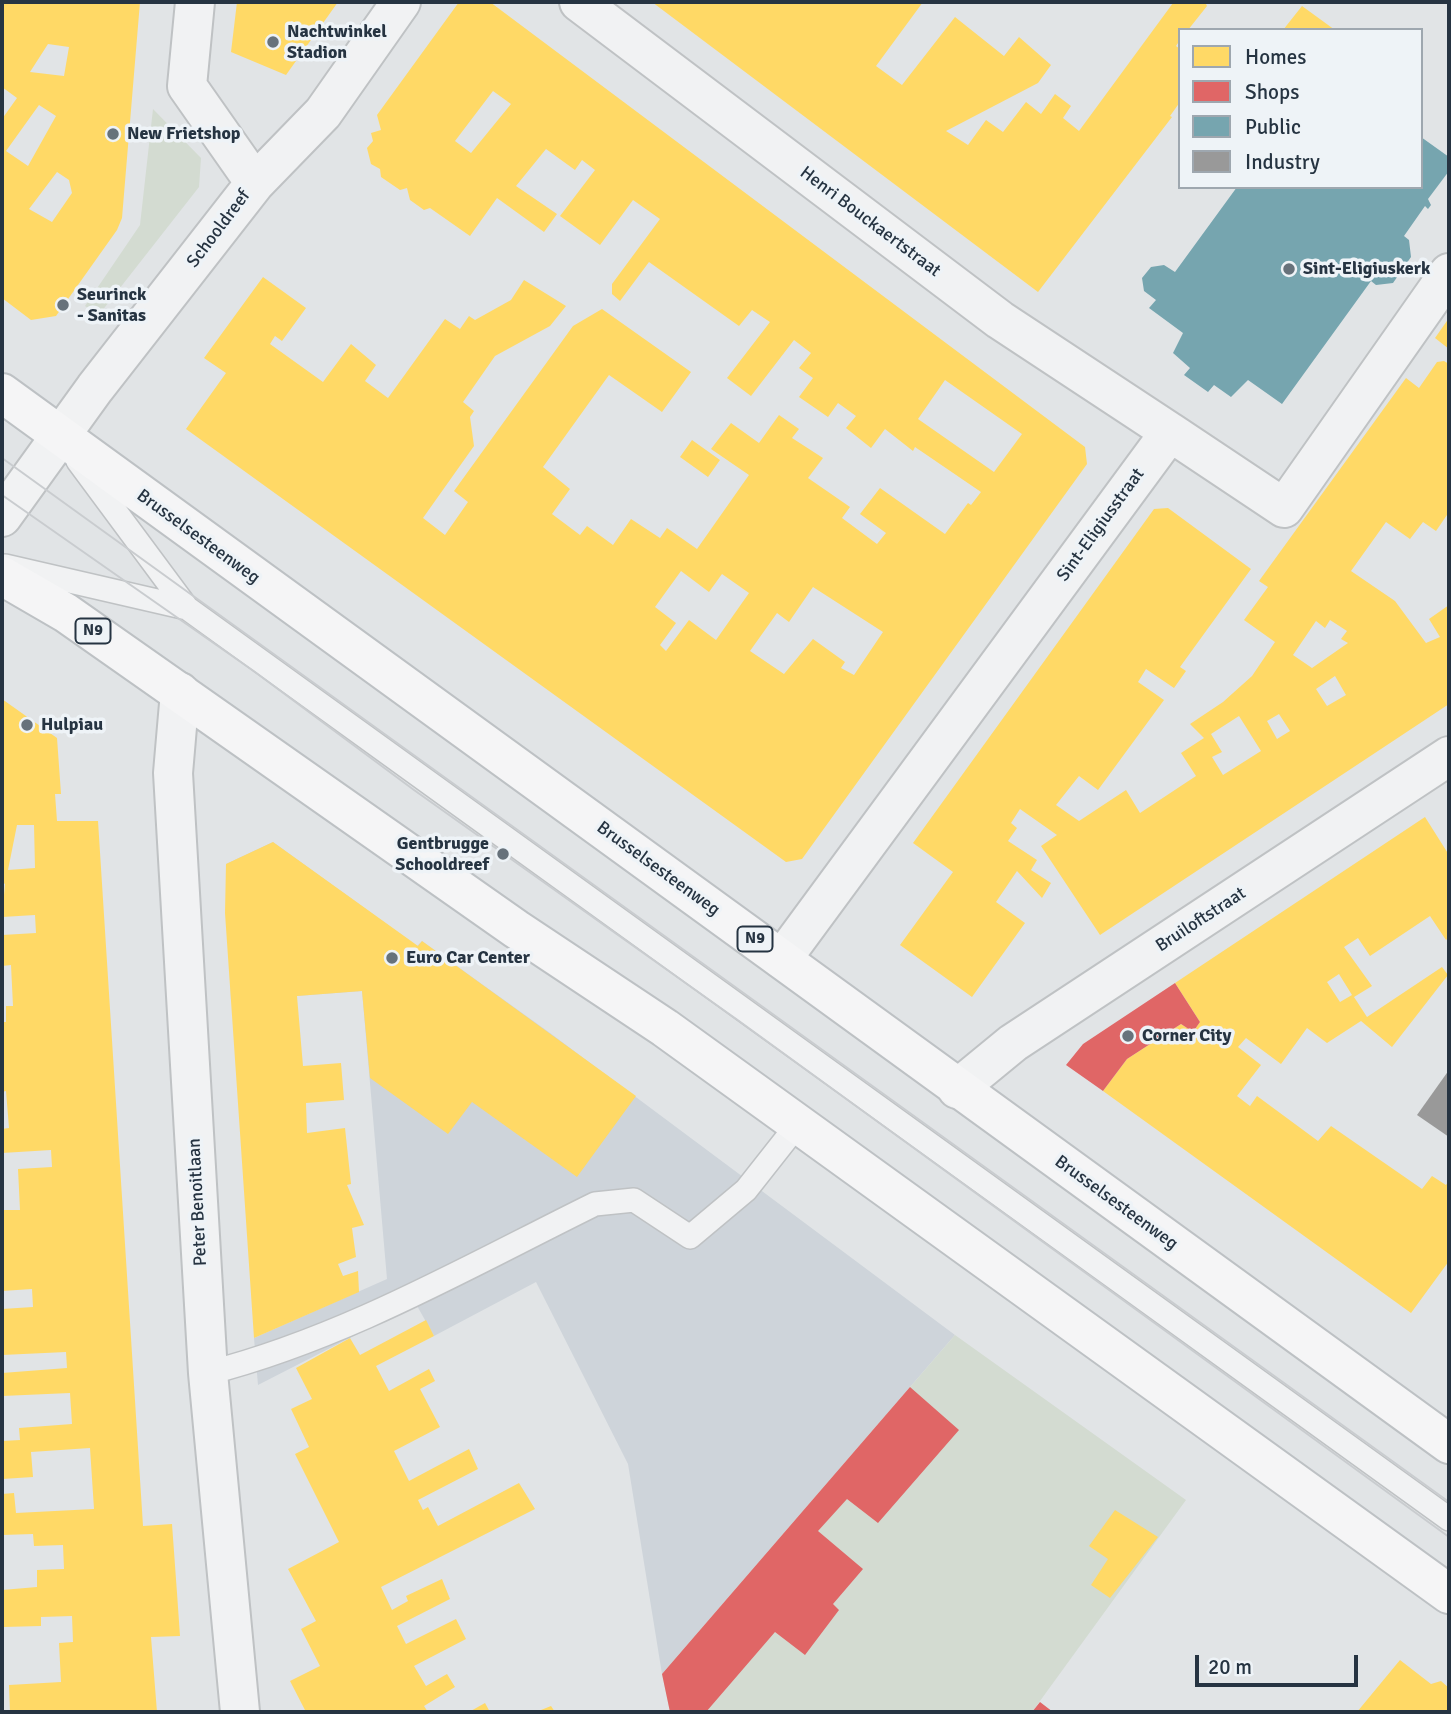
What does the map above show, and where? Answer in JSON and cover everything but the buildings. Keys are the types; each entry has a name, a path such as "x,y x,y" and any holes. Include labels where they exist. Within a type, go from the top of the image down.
{"main road":[{"name":"Brusselsesteenweg","path":"2,393 1449,1444"},
{"name":"N9","path":"2,576 66,613 516,929 665,1028 1449,1594"}],"street":[{"name":"Schooldreef","path":"2,517 60,435 255,183 187,86 195,2"},
{"path":"255,183 323,113 401,2"},
{"name":"Henri Bouckaertstraat","path":"579,2 1000,320 1170,432"},
{"path":"1170,432 1284,508 1449,273"},
{"name":"Sint-Eligiusstraat","path":"782,959 1170,432"},
{"name":"Peter Benoitlaan","path":"180,692 173,773 208,1373 240,1712"},
{"name":"Bruiloftstraat","path":"957,1089 1013,1044 1449,756"}],"lane":[{"path":"60,435 187,608 1449,1519"},
{"path":"2,566 187,608"},
{"path":"208,1373 256,1361 338,1330 595,1204 634,1200 690,1237 746,1190 798,1124"}],"shaded area":[{"path":"153,109 201,158 199,187 98,316 85,306 140,225"},
{"path":"273,842 417,946 422,941 550,1033 955,1335 662,1674 628,1464 536,1282 434,1336 416,1304 258,1385 254,1338 387,1279 362,991 231,1001 226,864"},
{"path":"955,1335 1186,1500 1032,1712 670,1712 662,1674"}],"tram line":[{"path":"2,458 1449,1502"},
{"path":"2,495 255,672 414,790 739,1021 1449,1537"}],"place":[{"name":"Nachtwinkel Stadion","path":"273,42"},
{"name":"New Frietshop","path":"113,134"},
{"name":"Sint-Eligiuskerk","path":"1289,269"},
{"name":"Seurinck - Sanitas","path":"63,305"},
{"name":"Hulpiau","path":"27,725"},
{"name":"Gentbrugge Schooldreef","path":"503,854"},
{"name":"Euro Car Center","path":"392,958"},
{"name":"Corner City","path":"1128,1036"}]}
